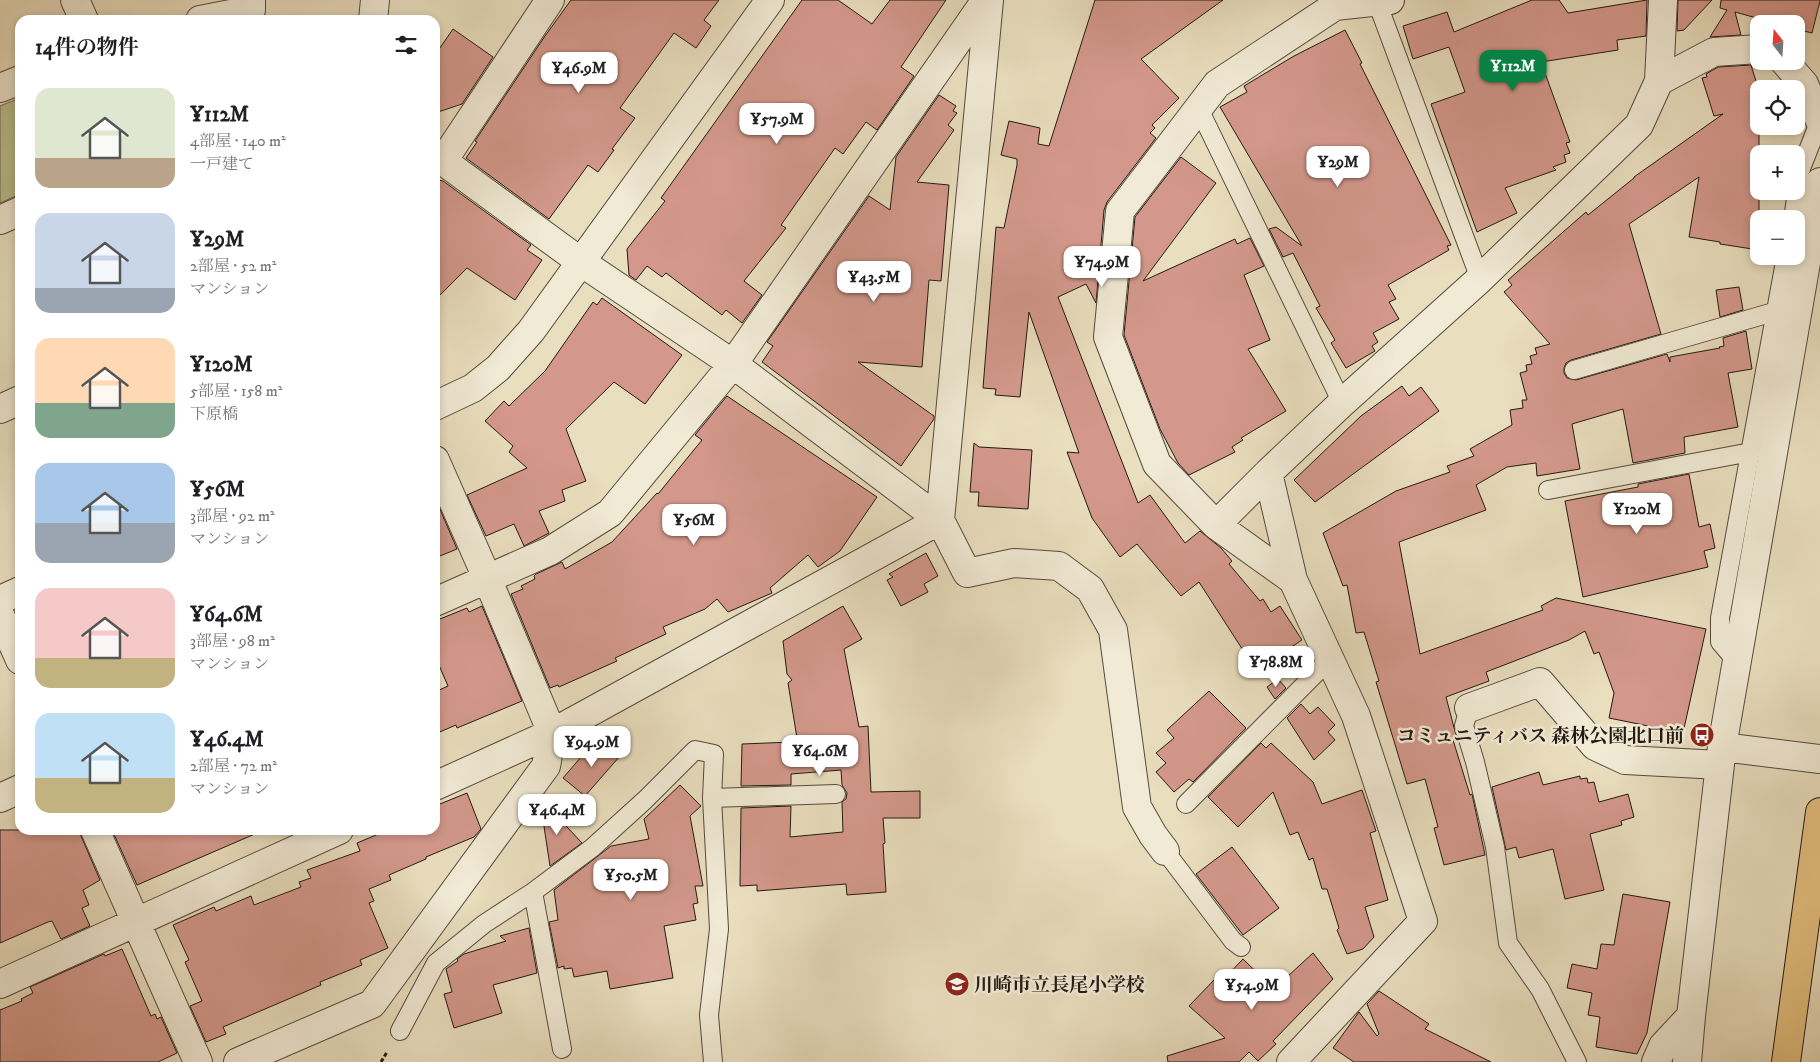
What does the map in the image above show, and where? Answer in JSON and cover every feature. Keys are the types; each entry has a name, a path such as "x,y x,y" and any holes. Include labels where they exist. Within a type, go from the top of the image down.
{"highway":[{"path":"1786,1062 1820,812"}],"street":[{"path":"74,0 82,15"},
{"path":"226,15 251,10 250,0"},
{"path":"374,15 375,0"},
{"path":"440,160 550,0"},
{"path":"440,404 473,388 498,368 532,331 770,0"},
{"path":"440,600 550,551 610,513 732,364 987,0"},
{"path":"940,520 987,0"},
{"path":"1216,525 1342,404 1480,279 1639,125 1659,80 1663,0"},
{"path":"1293,580 1216,525 1157,464 1108,337 1120,211 1217,84 1335,6 1384,1"},
{"path":"1659,80 1714,52 1750,50"},
{"path":"1792,70 1804,84 1820,120"},
{"path":"0,88 15,82"},
{"path":"440,162 580,262 732,364 940,520 967,573 1014,563 1059,566 1090,589 1113,630 1136,806 1165,851"},
{"path":"1687,1062 1691,1016 1729,754 1737,662 1820,182"},
{"path":"0,220 15,213"},
{"path":"0,409 15,402"},
{"path":"238,1062 372,1004 546,766 552,733 440,471"},
{"path":"1268,473 1293,580 1356,716 1424,921 1291,1062"},
{"path":"440,784 552,733 940,520"},
{"path":"0,600 15,593"},
{"path":"0,615 15,649"},
{"path":"1469,708 1540,682 1595,746 1625,760 1729,754 1820,759"},
{"path":"0,798 15,791"},
{"path":"97,835 198,1062"},
{"path":"0,984 328,835"},
{"path":"1656,1062 1663,1046 1691,1016"}],"lane":[{"path":"1384,1 1480,279"},
{"path":"1199,109 1342,404"},
{"path":"1794,210 1800,171 1820,120"},
{"path":"1737,662 1720,642 1720,618 1778,311 1785,265"},
{"path":"1574,370 1778,311"},
{"path":"1548,490 1751,452"},
{"path":"1186,804 1330,659"},
{"path":"1469,708 1464,726 1475,762 1495,847 1508,943 1540,989 1577,1062"},
{"path":"400,1031 436,963 484,924 533,892 592,848 645,800 694,750 714,754 712,798 719,928 710,1015 712,1062"},
{"path":"712,798 836,794"},
{"path":"1165,851 1233,941 1241,947"},
{"path":"533,892 562,1049"}],"green space":[{"path":"15,100 15,196 0,203 0,106"}],"building":[{"path":"571,0 719,0 704,20 711,26 696,48 674,33 620,108 635,118 612,149 614,150 598,172 588,165 549,219 466,158 477,142 475,141"},
{"path":"802,0 838,0 872,24 890,0 946,0 901,67 914,76 877,130 866,122 843,154 835,148 781,225 786,228 744,281 762,295 742,323 726,310 722,315 666,273 662,277 647,266 636,280 629,275 627,249 665,201 661,198"},
{"path":"1095,0 1223,0 1141,59 1179,98 1152,125 1155,128 1150,133 1156,138 1107,202 1104,210 1096,303 1086,284 1058,297 1138,503 1150,495 1185,543 1200,531 1221,548 1232,561 1229,564 1260,601 1263,599 1271,612 1280,606 1302,640 1270,661 1262,648 1248,658 1199,582 1181,596 1137,544 1120,557 1092,518 1067,452 1079,453 1029,312 1020,397 995,395 996,389 983,388 996,227 1004,228 1017,165 1017,159 1001,155 1009,121 1040,128 1038,144 1049,146"},
{"path":"1532,0 1559,0 1568,13 1647,0 1646,36 1617,40 1618,50 1541,62 1570,142 1566,143 1570,153 1564,155 1566,162 1553,167 1556,170 1505,188 1517,213 1477,232 1431,104 1465,92 1449,47 1413,59 1403,26 1447,12 1454,32"},
{"path":"1678,0 1712,0 1684,30 1677,31"},
{"path":"1721,0 1820,0 1812,33 1805,31 1805,15 1750,16 1735,12 1741,35 1710,37 1727,10 1720,8"},
{"path":"453,29 493,57 462,104 440,111 440,48"},
{"path":"1345,30 1362,63 1360,64 1451,245 1447,246 1449,250 1388,285 1396,299 1389,302 1399,319 1373,333 1378,342 1372,346 1375,351 1346,368 1331,343 1335,340 1316,308 1320,306 1293,253 1283,257 1269,229 1276,227 1302,246 1220,107 1247,92 1244,86 1294,56"},
{"path":"1750,65 1750,70 1753,70 1756,80 1750,80 1750,135 1759,135 1759,145 1750,145 1750,200 1759,200 1759,210 1750,210 1750,249 1689,237 1699,177 1629,224 1661,334 1571,360 1566,363 1564,373 1567,378 1576,380 1667,354 1670,362 1670,357 1720,348 1724,346 1723,338 1746,331 1752,369 1728,373 1738,427 1684,437 1685,453 1633,463 1623,409 1572,424 1580,469 1537,476 1536,463 1507,467 1476,485 1486,510 1399,542 1420,654 1543,610 1541,606 1556,598 1706,629 1683,733 1609,718 1614,693 1599,652 1594,654 1585,631 1569,640 1486,672 1489,681 1446,697 1457,739 1453,740 1470,795 1472,794 1485,855 1444,865 1434,828 1438,827 1425,779 1407,784 1376,682 1379,681 1364,632 1356,633 1347,585 1343,586 1323,533 1396,491 1450,472 1447,466 1474,456 1470,449 1512,425 1510,410 1523,408 1522,400 1527,400 1520,373 1527,371 1526,365 1532,364 1530,356 1537,354 1535,348 1550,344 1504,292 1512,285 1508,280 1586,212 1588,215 1634,177 1723,114 1714,116 1702,78 1707,77 1706,74 1718,67"},
{"path":"939,95 956,106 953,111 957,113 948,125 954,130 917,182 949,185 941,281 929,280 922,367 858,362 934,416 934,419 901,466 762,362 773,346 767,342 869,196 890,210 896,157"},
{"path":"1181,157 1216,183 1143,281 1235,239 1237,244 1250,238 1264,266 1244,275 1270,340 1248,349 1286,411 1241,438 1243,440 1232,447 1235,452 1189,475 1178,463 1160,429 1124,335 1135,217"},
{"path":"440,180 531,245 527,250 542,260 515,300 467,268 440,295"},
{"path":"1739,287 1743,310 1720,317 1716,290"},
{"path":"602,298 682,355 645,404 614,382 566,429 586,481 562,490 565,501 539,511 549,533 524,546 514,524 486,536 467,495 527,468 509,452 513,446 485,421 504,401 509,406 545,371 593,302 597,305"},
{"path":"1402,386 1409,396 1421,387 1439,411 1315,502 1294,480 1361,416"},
{"path":"727,396 877,497 840,551 818,567 808,555 770,588 772,593 728,612 717,599 705,609 663,627 666,634 615,658 617,661 559,687 558,685 550,688 511,594 523,589 521,586 535,579 534,576 536,574 562,562 565,569 612,542 658,494 702,440 695,435"},
{"path":"974,443 979,447 1032,450 1028,509 978,506 979,492 970,492"},
{"path":"1689,474 1699,527 1710,524 1715,548 1704,551 1708,567 1583,597 1565,501 1638,487 1638,484"},
{"path":"440,509 457,549 440,556"},
{"path":"926,553 938,576 924,584 928,592 901,606 887,580 893,577 889,574"},
{"path":"482,606 522,701 457,728 456,725 440,732 440,690 448,686 440,668 440,619 467,608 469,612"},
{"path":"843,606 862,639 844,649 859,727 868,726 871,792 920,791 920,818 883,818 886,892 847,895 846,884 757,891 757,885 740,886 741,808 791,806 790,837 843,832 842,802 846,799 847,793 842,785 841,770 791,774 791,785 741,786 742,744 792,742 792,738 797,738 788,683 792,680 787,674 783,641"},
{"path":"1278,679 1286,688 1275,699 1267,687"},
{"path":"1209,691 1246,728 1193,782 1189,779 1174,792 1156,772 1166,763 1156,753 1174,738 1167,730"},
{"path":"1301,704 1310,714 1318,707 1335,725 1328,732 1335,740 1314,760 1287,718"},
{"path":"1261,743 1266,748 1271,743 1313,782 1322,804 1362,790 1376,831 1370,833 1388,900 1365,907 1374,937 1363,949 1347,954 1337,930 1339,928 1327,889 1322,889 1313,858 1309,860 1298,832 1290,835 1273,792 1238,827 1208,797"},
{"path":"627,748 585,796 563,778 588,749"},
{"path":"1539,772 1543,785 1580,776 1580,779 1587,778 1588,783 1594,782 1599,802 1628,794 1634,817 1621,821 1622,825 1590,834 1604,890 1565,899 1553,849 1519,858 1516,847 1506,850 1492,787"},
{"path":"680,785 701,806 690,816 703,886 695,886 698,903 693,904 696,920 664,926 673,978 610,989 607,971 574,977 572,968 564,969 564,966 558,968 549,922 558,920 554,890 611,846 649,839 644,819"},
{"path":"467,793 481,829 474,837 389,875 391,880 369,889 374,901 369,903 388,948 360,960 362,965 320,982 321,985 223,1027 226,1034 206,1042 190,1006 202,1001 185,962 189,960 173,925 214,907 216,911 251,896 254,905 301,887 299,882 311,878 307,870 360,851 357,843 376,835 440,835 440,804"},
{"path":"540,800 582,843 550,866"},
{"path":"0,830 15,830 15,835 81,835 100,880 83,890 89,905 82,908 90,926 61,939 52,921 0,943"},
{"path":"114,835 252,835 137,885"},
{"path":"1232,847 1279,908 1243,935 1196,874"},
{"path":"1623,894 1670,902 1647,1033 1637,1054 1596,1047 1600,1017 1588,1015 1592,993 1567,988 1572,964 1597,969 1601,944 1614,945"},
{"path":"529,928 537,973 493,985 502,1013 454,1028 444,994 452,992 446,969 458,961 457,959 464,954 506,941 500,936"},
{"path":"122,949 151,1016 155,1014 157,1019 161,1017 177,1053 158,1062 0,1062 0,1010 22,1001 21,999 33,993 30,987 104,954 105,956"},
{"path":"1313,953 1333,979 1273,1041 1276,1044 1258,1061 1249,1052 1239,1062 1168,1062 1167,1056 1225,1038 1189,1006 1215,979 1220,983 1243,959 1274,989"},
{"path":"1379,991 1429,1024 1425,1029 1491,1062 1354,1062 1333,1048 1359,1012 1377,1036 1379,1034 1367,1004"}],"place":[{"name":"コミュニティバス 森林公園北口前","path":"1702,735"},
{"name":"川崎市立長尾小学校","path":"957,984"}]}
